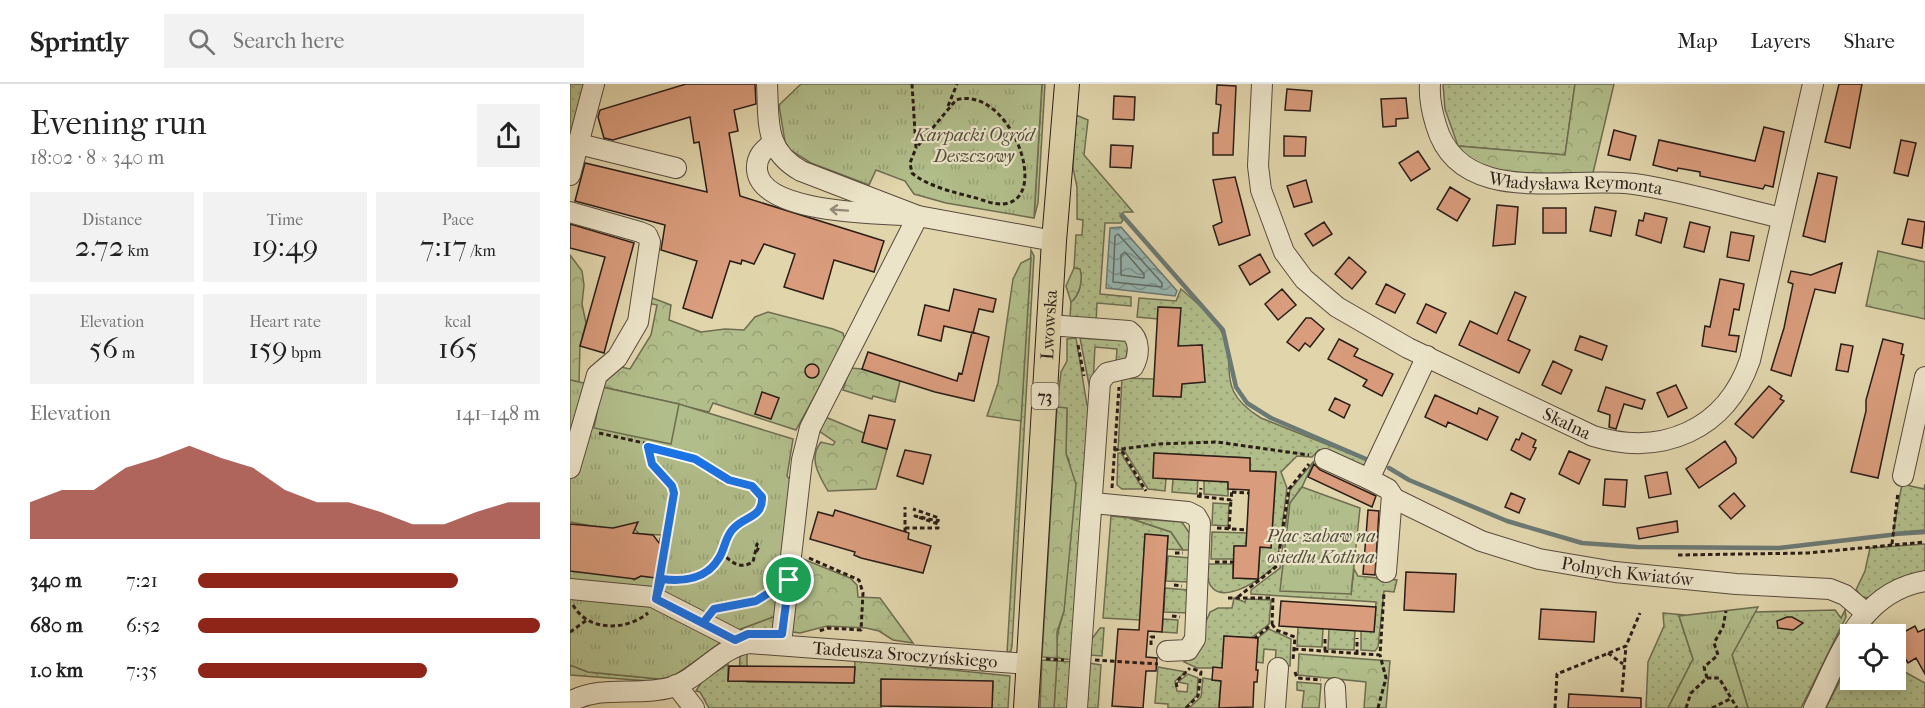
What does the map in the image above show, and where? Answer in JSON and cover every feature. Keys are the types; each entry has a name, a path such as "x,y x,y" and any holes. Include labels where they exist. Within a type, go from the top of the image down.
{"main road":[{"name":"Lwowska","path":"1026,708 1034,661 1049,325 1067,84"}],"street":[{"path":"570,175 594,84"},
{"path":"767,84 772,143 778,153 801,171 918,216"},
{"name":"Skalna","path":"1262,84 1258,178 1264,203 1284,252 1304,279 1337,307 1427,356 1593,436 1629,445 1669,441 1718,412 1742,379 1750,360 1814,84"},
{"name":"Władysława Reymonta","path":"1430,84 1432,110 1443,143 1454,159 1475,173 1502,181 1634,184 1782,218"},
{"path":"772,143 759,155 757,170 765,187 776,195 821,208 918,216 1054,241"},
{"path":"579,144 676,168"},
{"path":"570,212 640,231 647,235 650,242 638,322 617,358 597,375 570,468"},
{"path":"781,644 802,460 810,428 918,216"},
{"path":"1049,325 1129,331 1138,343 1137,359 1133,367 1107,373 1101,378 1084,660 1077,708"},
{"path":"1369,479 1427,356"},
{"path":"1903,476 1925,377"},
{"name":"Polnych Kwiatów","path":"1325,459 1388,489 1393,498 1481,541 1549,561 1581,568 1736,584 1830,589 1845,595 1866,613"},
{"path":"1386,572 1393,498"},
{"path":"1093,502 1188,512 1196,516 1200,523 1195,639 1188,650 1161,651"},
{"path":"1814,708 1848,639 1866,613 1890,595 1925,581"},
{"name":"Tadeusza Sroczyńskiego","path":"570,589 648,596 744,644 781,644 1034,661"},
{"path":"570,702 594,693 661,689 682,700 744,644"},
{"path":"1275,708 1278,668"},
{"path":"1335,688 1336,708"}],"path":[{"path":"912,84 916,147 910,169 924,180 956,193 1004,204 1021,192 1027,166 1021,148 997,111 985,101 970,97 956,100 916,147"},
{"path":"948,108 957,84"},
{"path":"1075,327 1085,383"},
{"path":"582,432 591,431 644,443 648,447 695,459 729,480 752,486 760,493 762,504 759,511 729,532 722,552 713,565 697,577 678,581 662,579"},
{"path":"1114,450 1122,451 1159,444 1217,442 1316,456 1289,489 1277,566 1238,597"},
{"path":"570,589 571,603 586,620 610,627 635,621 646,614 656,599 662,579 668,518 674,493 672,486 652,464 648,447"},
{"path":"1122,451 1146,492"},
{"path":"1892,545 1894,519 1903,476"},
{"path":"1200,497 1201,488"},
{"path":"1232,492 1249,493"},
{"path":"1229,529 1231,500"},
{"path":"905,507 905,530 938,528 938,524 915,517 916,515 938,521 939,518 913,509"},
{"path":"1209,528 1247,530"},
{"path":"1678,555 1808,553 1925,542"},
{"path":"793,551 855,577 862,586 861,630 828,628 814,632"},
{"path":"722,552 741,566 753,562 755,554"},
{"path":"703,623 714,609 756,601 789,580"},
{"path":"1378,708 1386,678 1380,655 1384,593"},
{"path":"1228,598 1273,598 1272,624 1276,630 1295,636 1293,666 1298,678 1329,681 1335,688"},
{"path":"1707,678 1704,667 1718,655 1714,643 1723,627 1726,611"},
{"path":"1622,692 1626,646 1640,613"},
{"path":"570,632 583,625 586,620"},
{"path":"1255,638 1272,624"},
{"path":"1324,651 1325,636"},
{"path":"1151,637 1161,651 1150,664 1151,637"},
{"path":"1357,654 1358,638"},
{"path":"1555,708 1557,674 1626,646"},
{"path":"1294,649 1380,655"},
{"path":"1608,653 1623,664"},
{"path":"1034,661 1084,660 1150,664"},
{"path":"1177,687 1176,682 1190,668"},
{"path":"1186,708 1198,696 1200,672"},
{"path":"1686,708 1691,693 1707,678 1719,678 1737,708"},
{"path":"1712,708 1732,698"}],"green space":[{"path":"570,84 586,84 570,144"},
{"name":"Karpacki Ogród Deszczowy","path":"801,84 1042,84 1034,218 946,203 914,194 905,181 876,170 869,185 811,163 790,150 785,142 779,105"},
{"path":"1042,84 1045,84 1038,203 1034,218"},
{"path":"1443,84 1575,84 1565,155 1458,146 1445,109"},
{"path":"1575,84 1614,84 1593,173 1539,174 1502,171 1470,158 1458,146 1565,155"},
{"path":"1076,115 1088,120 1084,155 1133,212 1124,212 1120,216 1123,220 1121,223 1105,223 1100,294 1131,297 1131,306 1097,303 1096,323 1070,317 1071,302 1077,295 1081,283 1080,270 1074,268 1076,235 1082,235 1083,220 1077,219 1077,187 1073,168"},
{"path":"1031,250 1034,256 1012,646 1011,651 1007,653"},
{"path":"1878,251 1925,262 1925,319 1866,306"},
{"path":"570,255 582,271 584,285 582,304 586,323 580,346 579,382 570,380"},
{"path":"1031,258 1021,421 987,416 998,383 1013,279 1021,263"},
{"path":"1074,268 1080,269 1081,282 1077,295 1071,302 1066,286"},
{"path":"1181,289 1207,313 1220,329 1226,341 1231,385 1245,407 1261,418 1371,462 1356,468 1319,450 1312,457 1297,456 1281,472 1287,488 1277,564 1257,580 1245,587 1222,593 1214,589 1208,580 1207,564 1233,564 1233,578 1258,579 1260,547 1271,547 1276,472 1250,471 1250,458 1154,453 1153,477 1166,478 1165,491 1148,489 1124,450 1118,450 1122,378 1154,379 1178,360 1180,308 1159,307 1158,319 1137,317 1139,298 1176,301","holes":["1202,345 1205,382 1188,346","1182,384 1181,397 1153,396"]},
{"path":"647,296 671,305 669,320 701,332 725,329 744,330 755,317 768,312 833,329 843,333 845,340 796,430 713,403 709,412 599,386 616,366 630,369 651,335 657,305 647,303"},
{"path":"1076,338 1087,405 1091,411 1073,660 1057,658 1058,634 1064,611 1069,460 1066,454 1067,409 1057,407 1061,372 1067,361 1067,339"},
{"path":"1080,338 1129,341 1126,358 1116,363 1117,349 1095,347 1092,400"},
{"path":"850,368 862,369 900,381 895,402 873,396 872,399 843,390"},
{"path":"570,380 679,404 793,439 787,476 792,482 776,616 738,630 673,677 659,679 588,672 570,665 570,571 630,577 634,580 641,576 656,578 660,538 663,535 639,534 635,529 621,531 570,522"},
{"path":"602,387 679,404 671,444 594,428"},
{"path":"1057,407 1067,408 1066,454 1076,484 1064,611 1057,632 1057,658 1042,657"},
{"path":"823,416 864,433 862,442 887,449 876,489 828,491 818,473 815,461 815,454 821,442 833,445 835,442 816,429"},
{"path":"1118,453 1121,453 1143,489 1122,489 1117,485"},
{"path":"1314,461 1302,487 1290,503 1351,594 1354,569 1358,576 1397,580 1394,592 1384,591 1378,647 1375,651 1361,650 1361,631 1374,631 1376,602 1251,594 1251,590 1280,568 1290,490"},
{"path":"1173,478 1198,480 1197,494 1172,492"},
{"path":"1204,480 1228,482 1228,496 1204,494"},
{"path":"1902,484 1924,489 1925,484 1925,530 1893,533"},
{"name":"Plac zabaw na osiedlu Kotlina","path":"1302,487 1360,508 1351,594 1280,591 1290,503"},
{"path":"1213,503 1229,504 1228,526 1212,525"},
{"path":"1111,516 1129,518 1171,532 1183,550 1167,549 1168,536 1145,535 1140,620 1103,618"},
{"path":"1129,518 1182,522 1190,534 1190,550 1183,550 1171,532"},
{"path":"1212,532 1247,533 1246,546 1235,546 1234,559 1211,559"},
{"path":"1925,544 1925,573 1871,598 1862,597 1856,590 1865,571 1870,548"},
{"path":"1168,556 1190,558 1189,582 1166,581"},
{"path":"798,557 850,578 857,585 858,597 880,598 913,643 893,640 879,631 866,628 827,626 800,633 786,631"},
{"path":"1165,588 1188,590 1188,613 1164,612"},
{"path":"1234,598 1245,602 1246,599 1271,600 1269,624 1251,638 1224,636 1222,668 1197,668 1184,662 1191,658 1210,612 1218,608 1232,608"},
{"path":"1758,607 1732,655 1748,708 1668,708 1693,659 1679,616"},
{"path":"1835,610 1841,618 1845,610 1846,617 1843,624 1840,624 1840,629 1801,708 1748,708 1732,655 1755,612"},
{"path":"1663,613 1685,615 1679,616 1693,659 1668,708 1646,708 1648,662 1664,626"},
{"path":"778,615 778,630 738,630"},
{"path":"1163,619 1178,620 1177,633 1162,632"},
{"path":"1298,627 1323,629 1322,647 1297,646"},
{"path":"1100,628 1104,628 1102,656 1090,655 1091,640"},
{"path":"1269,629 1291,639 1290,666 1275,665 1276,650 1264,649 1263,663 1256,662 1258,638"},
{"path":"1329,629 1355,630 1354,650 1328,649"},
{"path":"722,642 717,652 679,678 661,682 570,675 570,665 588,672 659,679 673,677"},
{"path":"747,653 747,682 854,683 855,660 1010,676 1008,708 992,708 993,682 881,680 881,708 709,708 700,692 696,691 702,681 728,664 728,681 739,681 740,656"},
{"path":"1299,654 1390,661 1386,708 1364,708 1366,682 1298,675"},
{"path":"1042,660 1057,661 1054,708 1040,708"},
{"path":"1057,661 1073,662 1069,708 1054,708"},
{"path":"1089,663 1101,665 1098,708 1086,708"},
{"path":"1158,667 1186,672 1175,681 1177,691 1187,692 1188,684 1178,682 1188,674 1198,678 1197,695 1185,708 1168,708 1168,704 1155,703"},
{"path":"1906,673 1925,683 1925,708 1826,708 1840,681 1840,690 1906,690"},
{"path":"1203,678 1221,681 1219,708 1189,708 1201,697"},
{"path":"1297,682 1321,684 1319,708 1302,708 1304,691 1297,690"}],"water":[{"path":"1121,227 1177,291 1175,296 1106,288 1110,228"}],"building":[{"path":"686,84 755,84 756,104 734,110 738,131 729,133 740,196 884,241 874,272 834,260 823,299 784,287 795,254 764,244 754,264 742,260 741,264 730,261 712,318 683,308 697,261 661,250 665,225 575,201 585,163 707,192 699,142 694,143 690,117 613,140 604,138 598,117 600,110"},
{"path":"1839,84 1862,84 1850,148 1825,142"},
{"path":"1217,85 1236,86 1233,155 1213,155 1213,133 1218,133 1221,105 1216,104"},
{"path":"1287,89 1312,91 1310,111 1285,110"},
{"path":"1114,96 1135,97 1134,120 1113,119"},
{"path":"1406,98 1408,118 1396,119 1396,126 1383,127 1381,99"},
{"path":"1764,127 1784,132 1773,187 1765,185 1763,189 1700,176 1700,172 1678,168 1677,171 1653,165 1659,140 1755,161"},
{"path":"1614,130 1636,136 1630,160 1608,155"},
{"path":"1284,136 1306,137 1305,156 1284,156"},
{"path":"1901,140 1916,143 1908,176 1894,173"},
{"path":"1111,145 1133,146 1131,168 1110,167"},
{"path":"1418,151 1430,169 1411,181 1399,163"},
{"path":"1818,173 1837,177 1825,242 1803,236"},
{"path":"1235,177 1250,235 1219,245 1213,226 1222,222 1213,180"},
{"path":"1306,180 1312,202 1294,207 1287,186"},
{"path":"1450,187 1470,199 1457,221 1437,209"},
{"path":"1497,205 1518,207 1515,244 1493,246"},
{"path":"1595,207 1616,211 1611,236 1590,231"},
{"path":"1543,208 1566,208 1566,233 1543,233"},
{"path":"1645,213 1667,218 1661,243 1636,235 1639,220 1643,221"},
{"path":"1908,219 1925,222 1922,248 1902,244"},
{"path":"1324,222 1332,234 1313,246 1305,234"},
{"path":"1690,222 1710,227 1704,252 1684,247"},
{"path":"570,224 634,243 604,353 580,346 605,257 570,248"},
{"path":"1731,232 1754,236 1749,261 1727,257"},
{"path":"1260,254 1270,272 1250,285 1239,266"},
{"path":"1349,257 1366,272 1352,289 1335,274"},
{"path":"1842,263 1835,293 1815,289 1791,376 1771,370 1784,328 1793,284 1788,282 1791,271 1811,275"},
{"path":"1720,279 1744,284 1739,310 1734,309 1729,335 1739,336 1736,352 1702,346 1705,326 1710,327"},
{"path":"1386,284 1405,294 1395,313 1376,304"},
{"path":"954,289 996,299 993,312 979,309 973,333 944,326 941,341 918,335 925,305 949,311"},
{"path":"1282,289 1296,305 1278,320 1265,304"},
{"path":"1515,292 1526,297 1508,340 1530,350 1519,373 1459,345 1470,321 1497,334"},
{"path":"1426,304 1446,313 1436,333 1417,323"},
{"path":"1158,307 1181,308 1178,346 1202,345 1205,382 1182,384 1181,397 1153,396"},
{"path":"1306,318 1311,318 1324,329 1310,347 1305,343 1299,351 1287,342"},
{"path":"972,332 989,337 974,401 935,392 862,369 868,352 957,381 959,373 962,374"},
{"path":"1580,336 1607,346 1602,360 1575,350"},
{"path":"1339,339 1358,349 1354,356 1393,374 1382,396 1363,386 1367,380 1328,359"},
{"path":"1883,339 1903,344 1901,354 1904,355 1878,478 1851,472 1866,411 1866,400"},
{"path":"1841,344 1853,346 1848,372 1836,370"},
{"path":"1553,361 1572,370 1561,394 1542,385"},
{"path":"812,364 817,366 819,371 817,376 812,378 807,376 805,371 807,366"},
{"path":"1676,385 1687,408 1668,417 1657,393"},
{"path":"1769,386 1782,396 1780,399 1784,401 1753,438 1735,424"},
{"path":"1606,387 1645,400 1642,409 1624,404 1616,429 1609,427 1610,415 1598,411"},
{"path":"762,392 779,398 771,419 755,414"},
{"path":"1435,395 1477,414 1479,408 1498,417 1487,440 1448,422 1446,427 1425,417"},
{"path":"1335,398 1350,405 1344,418 1329,410"},
{"path":"869,415 895,420 887,449 862,442"},
{"path":"1522,433 1536,440 1533,447 1536,448 1530,460 1511,450"},
{"path":"1725,441 1736,458 1736,463 1699,488 1686,469"},
{"path":"905,450 931,455 923,484 897,476"},
{"path":"1569,451 1590,460 1579,484 1559,474"},
{"path":"1154,453 1250,458 1250,471 1276,472 1271,548 1260,547 1258,579 1233,578 1234,546 1246,546 1249,490 1228,489 1228,482 1153,478"},
{"path":"1314,464 1320,470 1376,496 1372,507 1308,477"},
{"path":"1667,472 1671,494 1649,498 1645,476"},
{"path":"1605,479 1627,480 1625,507 1603,505"},
{"path":"1511,493 1525,499 1519,513 1505,507"},
{"path":"1734,493 1745,506 1731,519 1719,506"},
{"path":"835,510 909,533 908,539 931,546 923,573 861,558 854,555 855,552 810,539 818,512 833,516"},
{"path":"1368,510 1379,511 1375,575 1363,574"},
{"path":"1677,521 1678,532 1639,539 1637,528"},
{"path":"638,522 633,533 653,535 660,544 656,578 641,576 635,579 570,571 570,524 613,528"},
{"path":"1145,534 1168,536 1162,632 1148,631 1146,657 1157,658 1156,671 1146,671 1143,708 1112,706 1118,629 1139,630"},
{"path":"1406,572 1456,574 1454,612 1404,610"},
{"path":"1281,601 1376,607 1374,632 1279,626"},
{"path":"1541,609 1596,612 1594,642 1539,639"},
{"path":"1787,617 1803,623 1793,630 1778,628 1777,621"},
{"path":"1915,626 1918,632 1925,629 1925,674 1916,658 1908,663 1906,660 1906,631"},
{"path":"1224,636 1258,638 1256,670 1258,670 1257,682 1254,682 1253,707 1219,708 1221,681 1212,680 1213,667 1222,668"},
{"path":"729,666 855,667 854,683 728,681"},
{"path":"881,679 993,681 992,708 881,706"},
{"path":"1569,694 1641,698 1641,708 1568,708"}],"waterway":[{"path":"1122,215 1223,330 1236,387 1247,403 1271,418 1366,459"},
{"path":"1389,468 1409,480 1507,521 1582,543 1637,547 1779,548 1890,535"},
{"path":"1894,534 1925,532"}],"route":[{"path":"789,580 782,634 748,634 735,640 656,599 662,579 688,580 705,573 719,559 729,532 736,525 757,514 762,504 762,497 752,486 729,480 695,459 648,447 652,464 674,490 668,518 662,579 656,599 703,623 714,609 734,603 756,601 784,581 789,580"}]}
